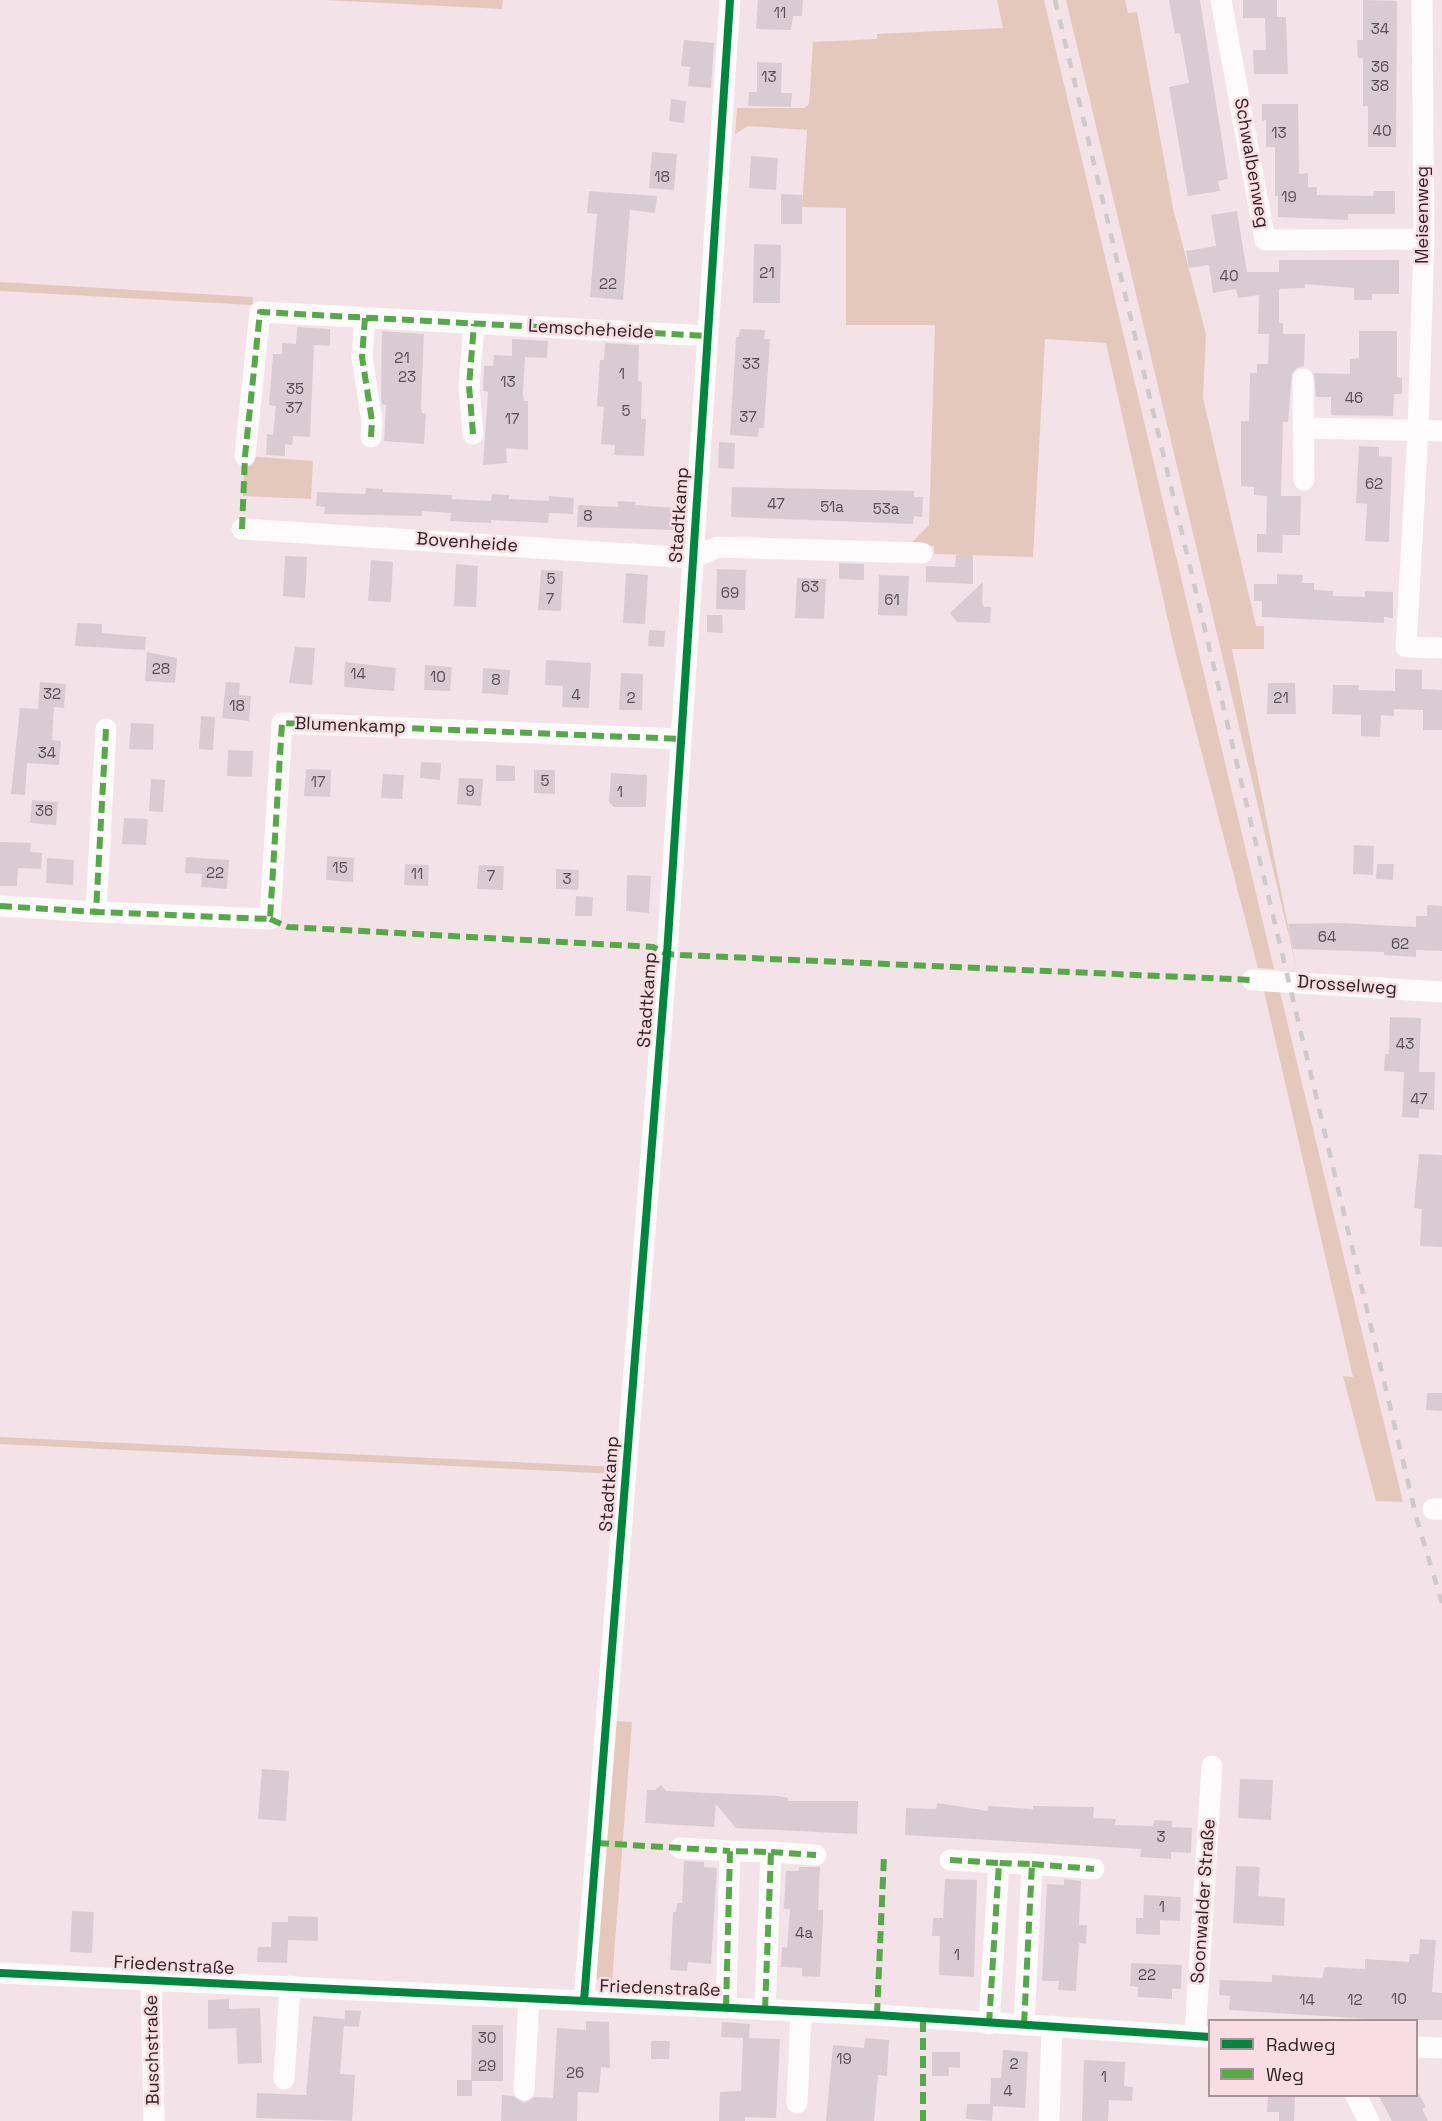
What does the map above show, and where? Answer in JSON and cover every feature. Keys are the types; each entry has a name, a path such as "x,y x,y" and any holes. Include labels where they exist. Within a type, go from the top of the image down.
{"street":[{"name":"Stadtkamp","path":"584,2001 681,739 730,0"},
{"name":"Schwalbenweg","path":"1221,0 1265,240 1424,239"},
{"name":"Meisenweg","path":"1422,0 1424,239 1418,431 1406,647 1439,648"},
{"name":"Lemscheheide","path":"245,456 260,312 708,336"},
{"path":"365,318 362,357 372,421 371,437"},
{"path":"473,434 469,386 474,324"},
{"path":"1304,379 1304,480"},
{"path":"1304,428 1442,431"},
{"name":"Bovenheide","path":"242,529 692,558"},
{"name":"Stadtkamp","path":"692,558 718,547 922,553"},
{"name":"Blumenkamp","path":"0,906 270,919 282,723 681,739"},
{"path":"96,912 106,729"},
{"name":"Drosselweg","path":"1252,980 1442,992"},
{"name":"Soonwalder Straße","path":"1202,2037 1212,1766"},
{"path":"680,1848 816,1855"},
{"path":"726,2007 730,1851"},
{"path":"765,2010 771,1852"},
{"path":"950,1860 1094,1869"},
{"path":"989,2024 999,1863"},
{"path":"1024,2025 1032,1864"},
{"name":"Friedenstraße","path":"0,1973 726,2007 1202,2037"},
{"name":"Buschstraße","path":"151,1980 154,2121"},
{"path":"284,2079 290,1986"},
{"path":"524,2090 529,1998"},
{"path":"797,2103 801,2012"},
{"path":"1049,2121 1052,2026"},
{"path":"1418,2047 1442,2048"},
{"path":"1357,2097 1369,2121"}],"shaded area":[{"path":"325,0 503,0 502,9"},
{"path":"997,0 1044,0 1274,969 1258,968 1174,647 1106,343 1045,339 1033,557 934,554 934,546 909,545 929,525 935,325 846,325 846,208 802,207 807,130 748,126 735,134 737,108 804,108 809,104 813,42 877,39 877,34 1003,28"},
{"path":"1066,0 1125,0 1128,13 1137,12 1173,208 1206,334 1203,398 1256,626 1264,626 1264,649 1232,649 1297,970"},
{"path":"0,282 253,297 252,305 0,291"},
{"path":"245,456 313,461 311,499 243,496"},
{"path":"1264,991 1280,992 1403,1502 1376,1501 1343,1376 1353,1377"},
{"path":"0,1437 617,1467 617,1474 0,1444"},
{"path":"615,1721 632,1722 612,1981 597,1980 596,1973"}],"building":[{"path":"758,0 803,0 802,16 793,16 791,30 756,29"},
{"path":"1169,0 1200,0 1228,179 1218,181 1220,191 1188,196 1169,87 1189,83 1180,33 1175,34"},
{"path":"1243,0 1277,0 1277,17 1286,17 1288,74 1254,74 1253,50 1266,50 1265,18 1243,18"},
{"path":"1363,0 1397,1 1396,147 1368,147 1368,106 1363,106 1363,58 1358,58 1357,40 1363,40"},
{"path":"684,40 714,43 711,88 688,86 690,67 681,66"},
{"path":"757,62 782,63 781,93 792,93 791,107 748,106 749,92 757,92"},
{"path":"671,99 686,101 684,123 669,121"},
{"path":"1262,104 1298,104 1299,174 1308,173 1308,187 1317,187 1317,195 1373,196 1374,191 1395,191 1395,214 1348,214 1348,220 1278,217 1278,196 1275,196 1275,147 1266,147 1266,120 1262,121"},
{"path":"652,152 677,154 674,190 649,188"},
{"path":"751,156 778,158 776,190 749,188"},
{"path":"589,191 657,196 655,213 630,210 623,300 590,297 597,214 587,213"},
{"path":"781,194 802,195 802,224 781,224"},
{"path":"1237,211 1247,272 1279,272 1279,260 1399,260 1399,294 1372,294 1372,300 1354,300 1354,288 1305,284 1305,288 1279,289 1279,323 1283,323 1283,334 1305,334 1304,366 1292,373 1288,422 1283,422 1281,496 1301,496 1300,535 1283,535 1282,553 1257,552 1257,534 1266,534 1267,496 1254,495 1254,487 1241,486 1241,421 1249,421 1250,373 1257,373 1257,364 1268,364 1269,334 1258,334 1259,295 1238,298 1236,289 1213,293 1209,265 1189,268 1186,251 1216,246 1211,215"},
{"path":"754,244 781,245 780,303 753,303"},
{"path":"297,327 330,329 330,346 314,345 310,437 293,436 292,445 285,444 285,456 266,455 267,434 273,435 276,406 269,405 273,354 282,354 282,343 296,344"},
{"path":"740,329 765,330 764,339 770,339 764,428 759,428 758,437 730,435 736,337 739,337"},
{"path":"382,331 424,334 421,407 422,413 426,414 424,444 384,441 386,405 382,404 381,396"},
{"path":"1359,331 1397,331 1397,377 1402,378 1402,394 1394,394 1393,416 1331,415 1331,397 1316,397 1314,373 1350,374 1350,359 1359,358"},
{"path":"512,339 548,341 547,358 525,357 523,394 524,401 528,401 528,450 506,448 507,463 483,465 488,392 483,391 484,366 493,366 494,355 512,356"},
{"path":"605,343 639,345 638,381 642,382 641,419 646,419 644,456 614,455 615,445 601,444 604,407 597,406 600,360 604,360"},
{"path":"719,442 735,443 734,469 718,468"},
{"path":"1359,446 1379,447 1379,456 1392,457 1389,542 1365,541 1367,504 1356,503"},
{"path":"732,487 914,491 914,497 923,497 922,517 914,516 913,524 731,517"},
{"path":"366,488 383,489 383,492 452,495 452,499 491,501 492,494 509,495 509,499 549,501 549,496 574,498 573,514 549,513 548,523 491,520 491,523 450,521 451,513 422,511 422,516 324,514 325,507 316,506 317,492 365,494"},
{"path":"618,501 636,502 635,505 675,508 674,530 577,527 578,505 618,507"},
{"path":"956,555 973,555 973,584 926,582 926,566 955,567"},
{"path":"285,556 307,557 305,598 283,596"},
{"path":"371,560 393,562 391,602 368,601"},
{"path":"839,563 864,564 864,580 839,579"},
{"path":"456,564 478,566 476,607 454,606"},
{"path":"717,569 746,570 745,610 716,609"},
{"path":"541,570 563,571 561,611 538,610"},
{"path":"626,573 648,575 645,624 623,623"},
{"path":"1277,574 1303,575 1302,583 1314,583 1314,590 1333,591 1333,596 1365,597 1365,591 1393,592 1393,618 1384,617 1384,623 1262,617 1262,601 1254,601 1254,584 1277,584"},
{"path":"879,575 909,576 907,616 878,615"},
{"path":"797,578 826,579 824,619 795,618"},
{"path":"983,582 982,602 984,607 991,607 990,623 957,622 950,613"},
{"path":"707,615 722,615 723,633 707,632"},
{"path":"77,623 102,624 102,633 146,637 145,650 75,646"},
{"path":"649,630 665,631 664,647 648,646"},
{"path":"295,647 315,648 312,685 289,683"},
{"path":"147,652 177,658 175,683 145,681"},
{"path":"546,660 591,663 589,708 562,707 563,686 545,685"},
{"path":"345,662 396,668 394,691 344,687"},
{"path":"425,665 452,667 450,691 424,690"},
{"path":"483,668 510,670 508,695 482,693"},
{"path":"1395,669 1422,670 1422,689 1442,690 1442,730 1423,730 1423,710 1394,709 1394,716 1381,715 1380,737 1361,736 1361,715 1332,714 1333,685 1359,685 1358,690 1395,691"},
{"path":"621,673 643,674 642,710 619,710"},
{"path":"40,682 66,684 64,708 54,707 52,740 61,741 59,765 27,763 25,795 11,794 20,708 38,709"},
{"path":"226,682 240,683 239,695 251,696 249,721 222,718"},
{"path":"1268,683 1295,683 1296,714 1267,714"},
{"path":"201,716 215,717 213,750 199,749"},
{"path":"131,723 154,724 153,750 129,749"},
{"path":"228,750 253,751 252,777 227,776"},
{"path":"421,762 441,763 440,780 420,778"},
{"path":"496,765 515,766 515,781 496,781"},
{"path":"306,769 331,770 330,797 304,796"},
{"path":"534,770 555,770 555,794 534,793"},
{"path":"611,773 647,775 646,807 614,807 609,802"},
{"path":"383,774 404,775 402,799 381,798"},
{"path":"459,778 483,779 481,806 457,804"},
{"path":"151,779 165,780 163,812 149,811"},
{"path":"32,800 58,802 56,825 30,823"},
{"path":"124,818 148,819 146,845 122,844"},
{"path":"0,842 31,843 30,852 42,853 41,869 18,868 17,886 0,886"},
{"path":"1354,845 1374,846 1373,875 1353,874"},
{"path":"327,856 354,858 353,882 326,880"},
{"path":"186,857 229,860 227,889 201,887 202,874 185,873"},
{"path":"47,858 74,860 73,885 46,883"},
{"path":"405,864 429,865 428,886 404,885"},
{"path":"1377,864 1394,864 1393,880 1376,879"},
{"path":"479,865 504,866 503,890 477,889"},
{"path":"556,869 579,870 578,890 556,889"},
{"path":"627,875 651,876 649,913 626,911"},
{"path":"576,896 593,897 592,916 575,916"},
{"path":"1427,905 1442,906 1442,951 1416,950 1416,957 1384,955 1384,952 1293,949 1288,924 1341,923 1416,927 1416,916 1427,916"},
{"path":"1390,1017 1421,1018 1419,1072 1435,1072 1434,1110 1419,1109 1419,1118 1402,1117 1404,1072 1384,1071 1385,1054 1389,1054"},
{"path":"1419,1154 1442,1155 1442,1247 1420,1246 1422,1209 1414,1208"},
{"path":"1427,1393 1442,1393 1442,1411 1426,1410"},
{"path":"262,1769 289,1771 286,1821 258,1819"},
{"path":"1240,1779 1273,1780 1271,1820 1238,1818"},
{"path":"661,1785 666,1791 779,1796 788,1798 788,1801 858,1801 857,1834 736,1828 716,1804 714,1827 645,1823 647,1790 655,1790"},
{"path":"937,1803 988,1811 988,1806 1033,1809 1033,1806 1094,1807 1093,1818 1116,1819 1115,1825 1153,1826 1154,1820 1172,1821 1172,1827 1192,1828 1191,1853 1171,1852 1171,1859 1140,1857 1141,1849 905,1835 906,1808 936,1809"},
{"path":"684,1861 704,1862 704,1867 717,1868 711,1964 688,1962 687,1971 670,1970 673,1912 676,1912 677,1903 682,1903"},
{"path":"1236,1866 1260,1867 1258,1896 1285,1898 1284,1926 1233,1923"},
{"path":"799,1867 820,1867 818,1910 823,1910 823,1920 820,1977 802,1976 802,1968 781,1967 782,1947 787,1948 790,1909 784,1909 786,1871 799,1871"},
{"path":"945,1879 977,1880 974,1977 939,1975 940,1936 932,1936 933,1918 943,1918"},
{"path":"1064,1879 1081,1881 1079,1925 1087,1925 1086,1944 1079,1943 1076,1991 1058,1990 1059,1981 1042,1981 1047,1884 1064,1885"},
{"path":"1144,1895 1181,1897 1180,1921 1160,1920 1160,1935 1136,1934 1136,1918 1143,1918"},
{"path":"72,1911 94,1912 92,1953 70,1952"},
{"path":"288,1916 318,1917 318,1941 288,1940 287,1963 257,1962 258,1947 271,1947 272,1922 288,1922"},
{"path":"1420,1939 1436,1940 1432,1992 1442,1993 1442,2020 1370,2019 1229,2010 1230,1996 1219,1995 1220,1980 1272,1982 1272,1975 1322,1978 1325,1967 1365,1969 1365,1959 1409,1962 1410,1954 1419,1954"},
{"path":"1131,1963 1182,1965 1181,1989 1172,1989 1172,1999 1138,1997 1138,1987 1130,1986"},
{"path":"229,1999 229,2009 260,2008 262,2063 238,2064 236,2028 208,2029 208,2000"},
{"path":"345,2010 361,2011 359,2027 344,2026 340,2074 355,2075 352,2121 256,2118 257,2093 306,2095 313,2016 344,2019 344,2024"},
{"path":"586,2021 609,2022 610,2068 601,2067 599,2093 578,2092 577,2121 501,2121 502,2095 513,2096 524,2103 535,2097 553,2098 557,2028 586,2030"},
{"path":"722,2022 750,2024 749,2038 780,2039 776,2118 745,2117 745,2121 719,2121 720,2092 741,2091 743,2038 721,2037"},
{"path":"472,2025 503,2025 503,2081 472,2081 472,2096 457,2096 457,2080 471,2080"},
{"path":"865,2038 889,2040 887,2076 878,2075 874,2121 826,2121 833,2045 864,2048"},
{"path":"651,2041 670,2041 669,2059 651,2059"},
{"path":"1003,2050 1028,2052 1025,2108 993,2106 992,2121 966,2119 967,2104 990,2104 991,2078 1001,2078"},
{"path":"932,2052 960,2052 960,2068 949,2067 949,2076 932,2076"},
{"path":"1084,2060 1125,2062 1124,2086 1133,2087 1132,2101 1109,2100 1108,2121 1082,2121"},
{"path":"1418,2092 1426,2107 1422,2109 1428,2121 1392,2121 1380,2097 1418,2097"},
{"path":"1268,2097 1295,2097 1294,2121 1279,2121 1279,2112 1267,2112"}],"railway":[{"path":"1055,0 1417,1520 1442,1603"}],"marked path":[{"path":"242,529 245,456 260,312 708,336"},
{"path":"365,318 362,357 372,421 371,437"},
{"path":"473,434 469,386 474,324"},
{"path":"106,729 96,912 270,919 282,723 681,739"},
{"path":"0,906 96,912"},
{"path":"270,919 288,927 653,947 667,954 681,955 1252,980"},
{"path":"597,1843 730,1851"},
{"path":"726,2007 730,1851 771,1852 765,2010"},
{"path":"771,1852 816,1855"},
{"path":"877,2015 884,1856"},
{"path":"950,1860 999,1863"},
{"path":"989,2024 999,1863 1032,1864 1024,2025"},
{"path":"1032,1864 1094,1869"},
{"path":"923,2020 923,2121"}],"cycle path":[{"path":"584,2001 667,954 730,0"},
{"path":"0,1973 877,2015 1208,2037"}]}
